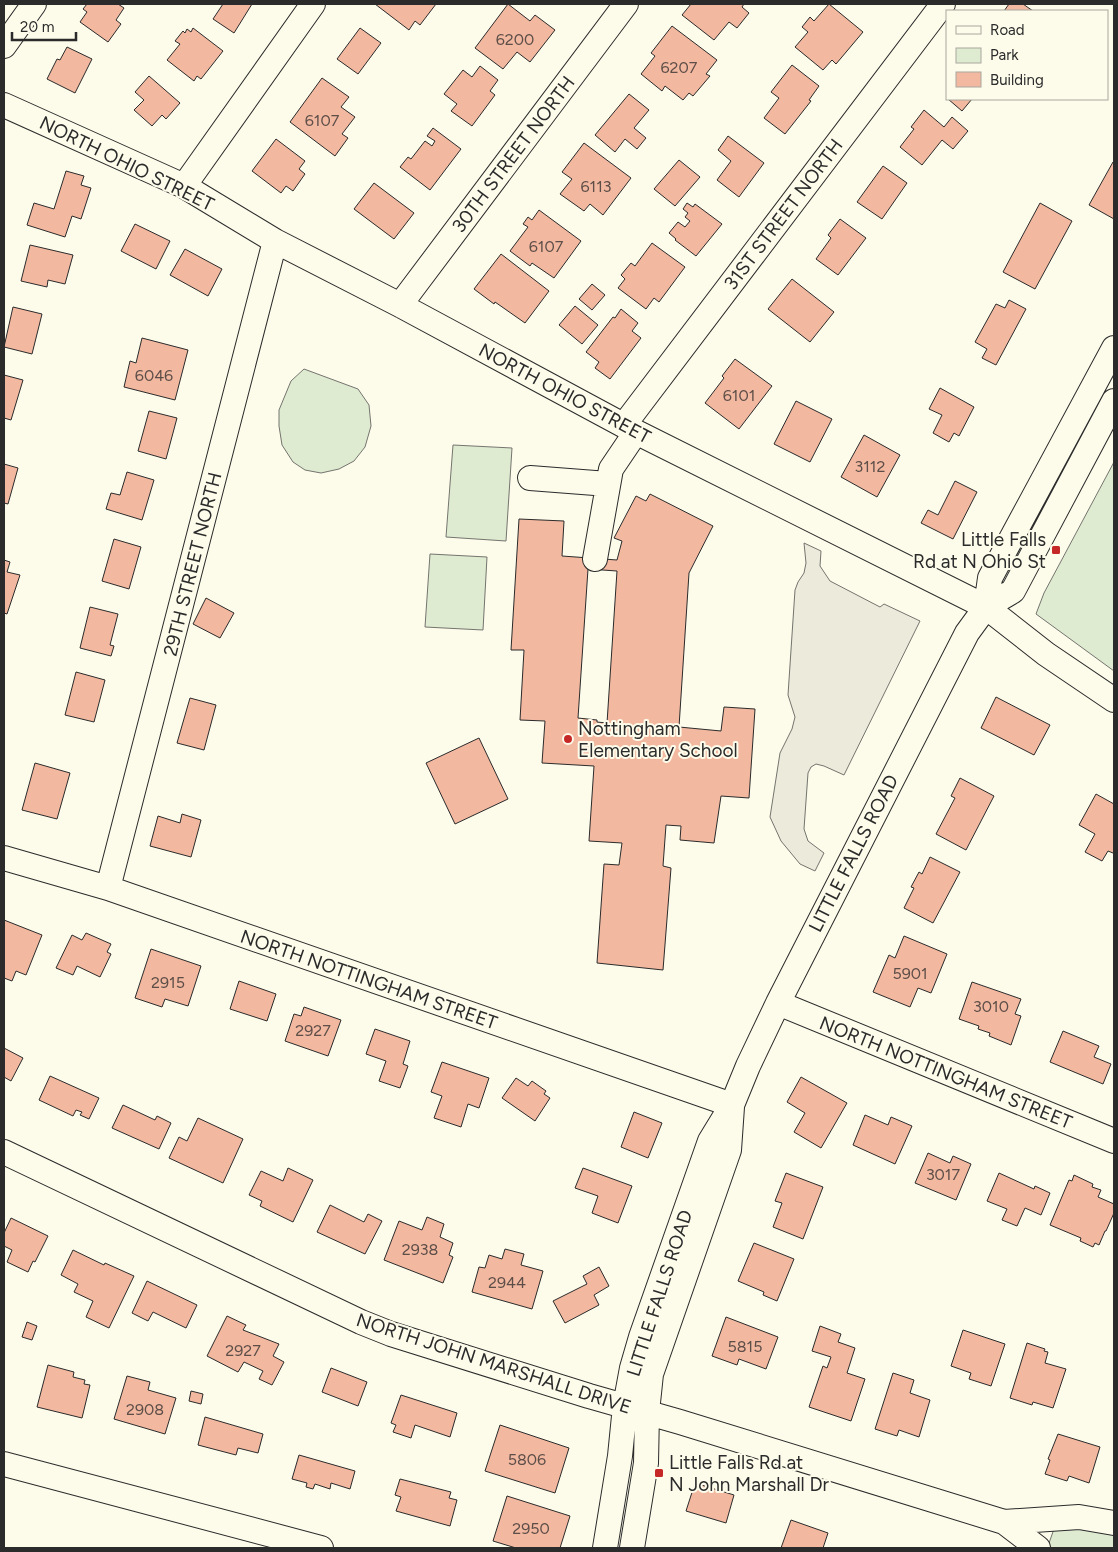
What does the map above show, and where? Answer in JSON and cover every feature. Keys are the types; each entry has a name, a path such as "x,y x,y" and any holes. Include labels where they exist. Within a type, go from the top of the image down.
{"street":[{"path":"4,46 34,4"},
{"path":"184,186 313,4"},
{"name":"30TH STREET NORTH","path":"400,305 626,4"},
{"name":"31ST STREET NORTH","path":"595,559 611,469 630,428 943,4"},
{"name":"NORTH OHIO STREET","path":"4,105 184,186 275,241 400,305 630,428 986,607 1046,654 1114,700"},
{"name":"29TH STREET NORTH","path":"108,888 275,241"},
{"name":"LITTLE FALLS ROAD","path":"986,607 990,578 1114,348"},
{"name":"LITTLE FALLS ROAD","path":"605,1548 620,1451 651,1374 729,1150 732,1106 748,1066 778,1003 967,633 986,607 1013,591 1108,429 1114,401"},
{"path":"1078,415 1108,429"},
{"path":"530,478 608,484"},
{"name":"NORTH NOTTINGHAM STREET","path":"4,858 108,888 732,1106"},
{"name":"NORTH NOTTINGHAM STREET","path":"778,1003 1114,1141"},
{"name":"NORTH JOHN MARSHALL DRIVE","path":"4,1152 361,1322 391,1334 1004,1522 1038,1548"},
{"name":"LITTLE FALLS ROAD","path":"632,1548 646,1463 636,1409"},
{"path":"4,1464 321,1548"},
{"name":"NORTH JOHN MARSHALL DRIVE","path":"1004,1522 1079,1517 1114,1523"}],"green space":[{"path":"304,369 358,389 369,405 371,426 365,447 354,461 339,469 321,473 305,470 293,462 282,445 279,410 291,381"},
{"path":"453,445 512,448 506,541 446,537"},
{"path":"1114,462 1114,671 1036,614 1044,593"},
{"path":"430,554 487,557 483,630 425,627"},
{"path":"1055,1526 1114,1531 1114,1548 1051,1548 1048,1546"}],"shaded area":[{"path":"804,543 821,551 820,566 830,581 880,607 884,604 920,621 844,775 816,764 811,767 808,773 804,829 808,841 824,853 815,871 800,864 781,841 770,817 780,753 792,729 795,717 788,695 795,590 804,573 806,563"}],"building":[{"path":"87,4 118,4 124,8 116,20 121,24 108,42 80,22 87,12 83,9"},
{"path":"223,4 252,4 234,33 213,19"},
{"path":"375,4 436,4 420,25 415,21 409,30"},
{"path":"508,4 530,21 535,15 555,30 530,62 517,52 503,69 475,48"},
{"path":"691,4 744,4 742,7 749,13 737,28 729,22 714,40 682,15"},
{"path":"829,4 863,32 836,64 832,60 823,70 795,47 808,32 802,27 810,17 814,21"},
{"path":"1009,4 1023,4 1032,10 1005,10"},
{"path":"672,26 717,60 706,74 710,76 693,96 689,93 683,100 665,86 662,91 641,74 655,56 651,53"},
{"path":"193,28 223,51 201,79 197,76 194,81 167,60 180,44 175,41 183,31 185,33 187,29 191,32"},
{"path":"360,28 381,43 358,74 337,59"},
{"path":"67,47 92,59 75,93 47,79 57,59 60,60"},
{"path":"792,65 819,86 809,100 811,101 785,134 764,118 779,98 771,92"},
{"path":"480,66 498,80 490,91 495,95 472,126 451,111 457,104 444,94 463,70 472,77"},
{"path":"149,76 180,103 166,119 162,115 152,126 134,110 144,100 135,92"},
{"path":"322,78 349,97 341,107 355,117 342,134 348,138 335,156 290,122"},
{"path":"629,94 649,110 634,128 646,138 637,149 625,139 615,152 595,135"},
{"path":"949,100 971,100 962,111"},
{"path":"924,110 944,127 952,117 968,131 953,149 942,140 922,165 900,147 914,129 911,127"},
{"path":"433,128 461,149 430,190 400,167 408,157 411,159 425,141 432,146 435,141 427,136"},
{"path":"728,136 764,163 739,197 717,180 731,161 718,150"},
{"path":"276,139 305,161 299,169 305,174 293,191 286,186 281,193 252,171"},
{"path":"584,143 631,178 603,215 590,204 584,211 560,194 572,179 562,172"},
{"path":"679,160 700,177 675,206 654,189"},
{"path":"1114,163 1114,219 1089,205"},
{"path":"883,166 907,183 882,219 857,202"},
{"path":"66,171 84,176 81,185 91,188 81,219 72,216 65,237 27,225 34,203 54,209"},
{"path":"374,183 414,213 394,239 354,209"},
{"path":"687,203 693,207 695,204 722,224 696,256 669,233 678,222 685,227 690,221 685,217 688,213 683,209"},
{"path":"1040,203 1072,221 1035,289 1003,272"},
{"path":"539,210 581,241 554,278 532,263 530,266 510,251 528,227 523,224 528,217 532,220"},
{"path":"840,219 866,238 838,275 816,259 831,238 828,235"},
{"path":"135,224 170,241 156,269 121,251"},
{"path":"652,243 685,267 659,302 654,298 646,309 618,288 625,279 621,275 631,263 635,266"},
{"path":"30,245 73,255 65,284 48,280 47,287 21,281"},
{"path":"185,249 222,269 208,296 170,275"},
{"path":"501,254 549,291 525,323 474,289"},
{"path":"792,279 834,312 810,342 768,309"},
{"path":"592,284 605,295 592,310 579,299"},
{"path":"1009,300 1026,309 996,365 982,358 987,349 975,342 996,304 1005,308"},
{"path":"575,306 598,325 582,344 559,325"},
{"path":"13,307 42,314 32,354 4,347"},
{"path":"621,309 638,323 632,331 641,338 610,379 595,368 599,362 586,352"},
{"path":"142,338 188,350 175,400 124,387 130,361 136,363"},
{"path":"735,359 772,386 739,429 705,403 724,378 722,376"},
{"path":"4,375 23,380 11,420 4,418"},
{"path":"940,388 974,407 959,436 954,433 949,442 933,433 942,415 929,409"},
{"path":"796,401 832,419 810,462 774,444"},
{"path":"149,411 177,418 166,459 138,451"},
{"path":"864,435 900,455 877,497 841,477"},
{"path":"4,464 18,468 8,504 4,503"},
{"path":"127,472 154,480 142,520 106,509 111,493 120,495"},
{"path":"955,481 977,492 953,539 921,523 928,510 938,515"},
{"name":"Nottingham Elementary School","path":"650,494 713,526 689,573 679,727 721,731 724,707 755,709 749,798 721,796 714,843 680,840 681,826 666,825 663,866 671,868 663,970 597,963 604,864 619,865 622,843 589,841 594,766 542,763 545,721 520,720 524,650 511,650 519,519 564,521 562,556 617,560 622,541 614,538 636,496 646,501","holes":["588,569 617,571 607,723 578,718"]},
{"path":"114,539 141,547 129,589 102,581"},
{"path":"4,560 10,562 7,572 20,575 7,614 4,613"},
{"path":"206,598 234,613 220,638 193,624"},
{"path":"90,607 118,614 110,645 114,646 111,656 80,648"},
{"path":"76,672 105,680 94,722 65,715"},
{"path":"996,697 1050,725 1034,755 981,728"},
{"path":"190,698 216,705 204,750 177,743"},
{"path":"479,738 508,799 455,824 426,763"},
{"path":"35,763 70,773 57,819 22,810"},
{"path":"960,778 994,796 966,850 936,834 955,798 951,796"},
{"path":"1096,794 1114,804 1114,852 1108,851 1102,861 1085,852 1095,834 1079,825"},
{"path":"182,814 201,820 191,857 150,846 158,816 180,823"},
{"path":"930,857 960,872 933,923 904,908 914,888 911,887 919,872 922,874"},
{"path":"4,920 42,935 26,975 16,971 12,981 4,978"},
{"path":"86,933 111,944 107,952 111,954 100,977 77,966 73,975 56,968 72,935 82,940"},
{"path":"904,936 947,954 931,993 918,988 910,1007 873,992 889,955 895,958"},
{"path":"151,949 201,966 188,1006 165,999 162,1007 135,998"},
{"path":"239,981 276,994 267,1021 230,1009"},
{"path":"972,982 1021,999 1015,1014 1021,1016 1011,1045 989,1036 990,1033 978,1029 979,1026 959,1019"},
{"path":"304,1007 341,1020 328,1056 285,1041 294,1014 301,1016"},
{"path":"375,1029 410,1041 403,1064 408,1066 400,1088 379,1081 386,1061 366,1054"},
{"path":"1063,1031 1099,1046 1094,1057 1111,1064 1103,1084 1050,1062"},
{"path":"4,1048 23,1058 11,1081 4,1077"},
{"path":"442,1062 489,1078 479,1108 468,1104 461,1127 434,1118 442,1096 431,1092"},
{"path":"50,1076 99,1098 89,1119 80,1115 82,1112 76,1110 73,1116 39,1100"},
{"path":"801,1077 847,1103 821,1148 794,1132 805,1113 787,1102"},
{"path":"516,1078 528,1086 532,1081 546,1091 544,1094 550,1098 535,1121 502,1098"},
{"path":"123,1105 155,1120 157,1116 171,1123 159,1149 112,1128"},
{"path":"634,1112 662,1123 648,1158 621,1147"},
{"path":"865,1115 888,1125 891,1117 912,1126 895,1164 853,1145"},
{"path":"198,1118 243,1139 223,1183 169,1158 179,1137 187,1141"},
{"path":"928,1153 950,1163 953,1156 971,1164 956,1200 915,1183"},
{"path":"288,1168 313,1180 293,1222 260,1206 262,1201 249,1195 261,1171 283,1181"},
{"path":"583,1168 632,1186 618,1223 592,1213 598,1196 575,1188"},
{"path":"786,1173 823,1187 803,1239 773,1227 782,1203 775,1201"},
{"path":"999,1173 1034,1189 1035,1186 1050,1193 1041,1215 1025,1208 1017,1226 1002,1220 1007,1209 987,1201"},
{"path":"1074,1175 1093,1184 1092,1187 1101,1190 1098,1197 1114,1204 1114,1213 1106,1231 1099,1245 1095,1243 1093,1247 1080,1241 1081,1238 1050,1225 1069,1180 1072,1181"},
{"path":"330,1205 364,1222 368,1214 382,1221 365,1254 317,1232"},
{"path":"427,1217 444,1224 440,1237 453,1243 449,1255 453,1257 443,1283 384,1260 399,1221 422,1230"},
{"path":"11,1218 48,1236 28,1272 7,1262 12,1250 4,1246 4,1233"},
{"path":"754,1243 794,1259 777,1301 763,1295 764,1292 738,1281"},
{"path":"505,1249 524,1254 521,1265 543,1271 532,1309 472,1292 479,1267 485,1268 489,1255 502,1259"},
{"path":"73,1250 104,1265 105,1263 134,1276 109,1328 86,1317 93,1301 74,1292 78,1284 61,1275"},
{"path":"599,1267 609,1286 594,1295 599,1305 565,1323 553,1301 587,1284 583,1276"},
{"path":"147,1281 197,1305 186,1328 153,1312 148,1321 132,1313"},
{"path":"227,1316 246,1325 243,1330 279,1344 273,1356 284,1362 272,1385 259,1379 263,1371 244,1362 238,1372 207,1356"},
{"path":"726,1317 778,1337 766,1369 739,1359 737,1365 712,1356"},
{"path":"27,1322 37,1326 32,1340 22,1337"},
{"path":"820,1326 841,1334 838,1342 855,1348 847,1373 865,1379 851,1421 809,1407 823,1366 827,1368 831,1357 812,1351"},
{"path":"963,1330 1005,1344 991,1386 969,1379 971,1373 951,1366"},
{"path":"1027,1343 1045,1349 1044,1351 1048,1352 1045,1363 1066,1369 1053,1408 1033,1402 1032,1405 1010,1398"},
{"path":"48,1365 74,1372 73,1377 85,1380 84,1384 90,1385 82,1418 37,1407"},
{"path":"331,1368 367,1382 358,1406 322,1392"},
{"path":"893,1373 914,1380 910,1393 930,1400 919,1437 899,1430 897,1436 875,1429"},
{"path":"127,1376 150,1382 148,1390 176,1398 165,1434 114,1419"},
{"path":"191,1391 203,1394 201,1404 189,1401"},
{"path":"401,1395 457,1413 450,1437 415,1425 411,1438 393,1432 396,1425 391,1423"},
{"path":"205,1417 263,1434 258,1453 238,1448 236,1455 198,1445"},
{"path":"500,1425 569,1448 555,1493 485,1471"},
{"path":"1058,1434 1100,1447 1089,1483 1069,1476 1067,1481 1045,1474 1050,1460 1048,1459"},
{"path":"299,1455 355,1471 350,1489 331,1483 330,1489 315,1484 313,1489 306,1487 307,1483 292,1479"},
{"path":"400,1479 451,1492 449,1498 457,1500 450,1526 396,1511 401,1497 395,1495"},
{"path":"695,1483 734,1495 726,1523 686,1511"},
{"path":"507,1496 570,1516 560,1548 516,1548 493,1541"},
{"path":"791,1520 828,1533 823,1548 781,1548"}],"place":[{"name":"Little Falls Rd at N Ohio St","path":"1056,550"},
{"name":"Nottingham Elementary School","path":"568,739"},
{"name":"Little Falls Rd at N John Marshall Dr","path":"659,1473"}]}
